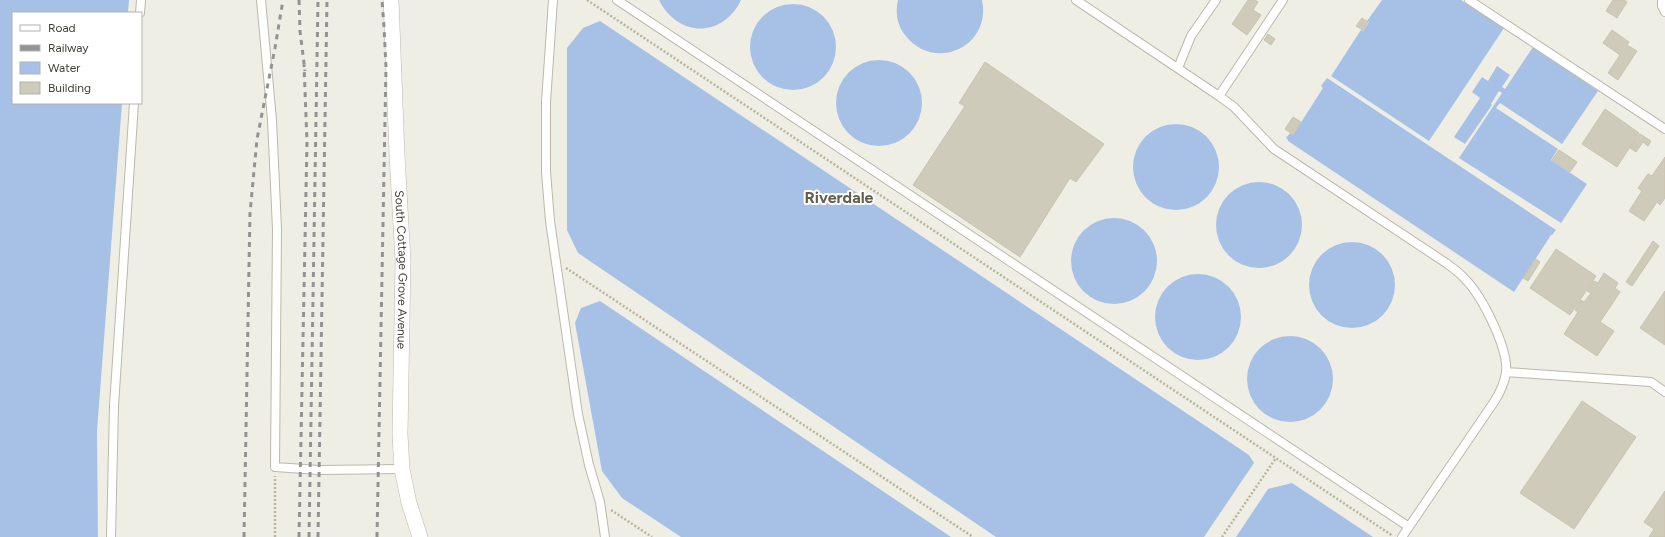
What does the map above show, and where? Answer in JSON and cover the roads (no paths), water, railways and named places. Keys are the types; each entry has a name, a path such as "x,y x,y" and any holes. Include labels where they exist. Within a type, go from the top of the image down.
{"street":[{"name":"South Cottage Grove Avenue","path":"391,0 403,261 400,434 402,469 409,503 420,537"}],"lane":[{"path":"140,12 141,0"},
{"path":"261,0 272,120 277,229 275,468 319,470 402,469"},
{"path":"553,0 546,102 546,172 550,221 578,414 589,465 600,502 605,537"},
{"path":"617,0 1409,527"},
{"path":"1076,0 1234,107 1274,148 1446,263 1466,279 1482,303 1502,344 1506,372 1503,387 1402,537"},
{"path":"1178,68 1191,36 1216,0"},
{"path":"1219,96 1283,0"},
{"path":"1469,0 1665,130"},
{"path":"1662,0 1662,6 1665,12"},
{"path":"111,537 114,406 134,104"},
{"path":"1506,372 1650,382 1665,392"}],"water":[{"path":"0,0 129,0 128,12 12,12 12,104 122,104 97,431 98,537 0,537"},
{"path":"659,0 741,0 733,12 723,21 712,27 700,28 689,27 677,21 667,12"},
{"path":"898,0 982,0 983,17 978,31 970,42 958,49 945,53 931,52 917,46 902,31 897,18"},
{"path":"1382,0 1461,0 1504,28 1429,141 1331,76 1361,30 1363,31 1369,22 1367,21"},
{"path":"793,4 810,7 824,16 833,30 836,47 833,64 824,78 810,87 793,90 776,87 762,78 753,64 750,47 753,30 762,16 776,7"},
{"path":"600,21 1249,455 1254,463 1204,537 996,537 578,253 567,230 567,48 583,28"},
{"path":"1533,47 1598,91 1562,144 1500,103 1496,108 1558,149 1551,160 1587,184 1561,223 1459,158 1502,93 1499,91 1491,104 1492,105 1465,144 1454,137 1480,98 1472,92 1482,77 1488,81 1497,66 1510,75 1502,87 1505,89"},
{"path":"879,60 896,63 910,72 919,86 922,103 919,120 910,134 896,143 879,146 862,143 848,134 839,120 836,103 839,86 848,72 862,63"},
{"path":"1327,78 1556,230 1551,235 1514,292 1288,141 1286,138 1290,133 1293,135 1323,88 1321,86"},
{"path":"1176,124 1193,127 1207,136 1216,150 1219,167 1216,184 1207,198 1193,207 1176,210 1159,207 1145,198 1136,184 1133,167 1136,150 1145,136 1159,127"},
{"path":"1259,182 1276,185 1290,194 1299,208 1302,225 1299,242 1290,256 1276,265 1259,268 1242,265 1228,256 1219,242 1216,225 1219,208 1228,194 1242,185"},
{"path":"1114,218 1131,221 1138,225 1150,237 1154,244 1157,261 1154,278 1150,285 1138,297 1131,301 1114,304 1097,301 1090,297 1078,285 1074,278 1071,261 1074,244 1078,237 1090,225 1097,221"},
{"path":"1352,242 1369,245 1383,254 1392,268 1395,285 1392,302 1383,316 1369,325 1352,328 1335,325 1321,316 1312,302 1309,285 1312,268 1321,254 1335,245"},
{"path":"1198,274 1215,277 1222,281 1234,293 1238,300 1241,317 1238,334 1234,341 1222,353 1215,357 1198,360 1181,357 1174,353 1162,341 1158,334 1155,317 1158,300 1162,293 1174,281 1181,277"},
{"path":"600,301 951,537 681,537 622,498 602,471 575,323 581,308"},
{"path":"1290,336 1307,339 1321,348 1330,362 1333,379 1330,396 1321,410 1307,419 1290,422 1273,419 1259,410 1250,396 1247,379 1250,362 1259,348 1273,339"},
{"path":"1292,483 1373,537 1236,537 1268,489"}],"railway":[{"path":"244,537 250,213 257,139 283,0"},
{"path":"299,0 300,31 305,71"},
{"path":"309,537 318,0"},
{"path":"318,537 327,0"},
{"path":"377,537 386,67 382,0"},
{"path":"299,537 307,142 304,65"}],"district":[{"name":"Riverdale","path":"839,197"}]}
